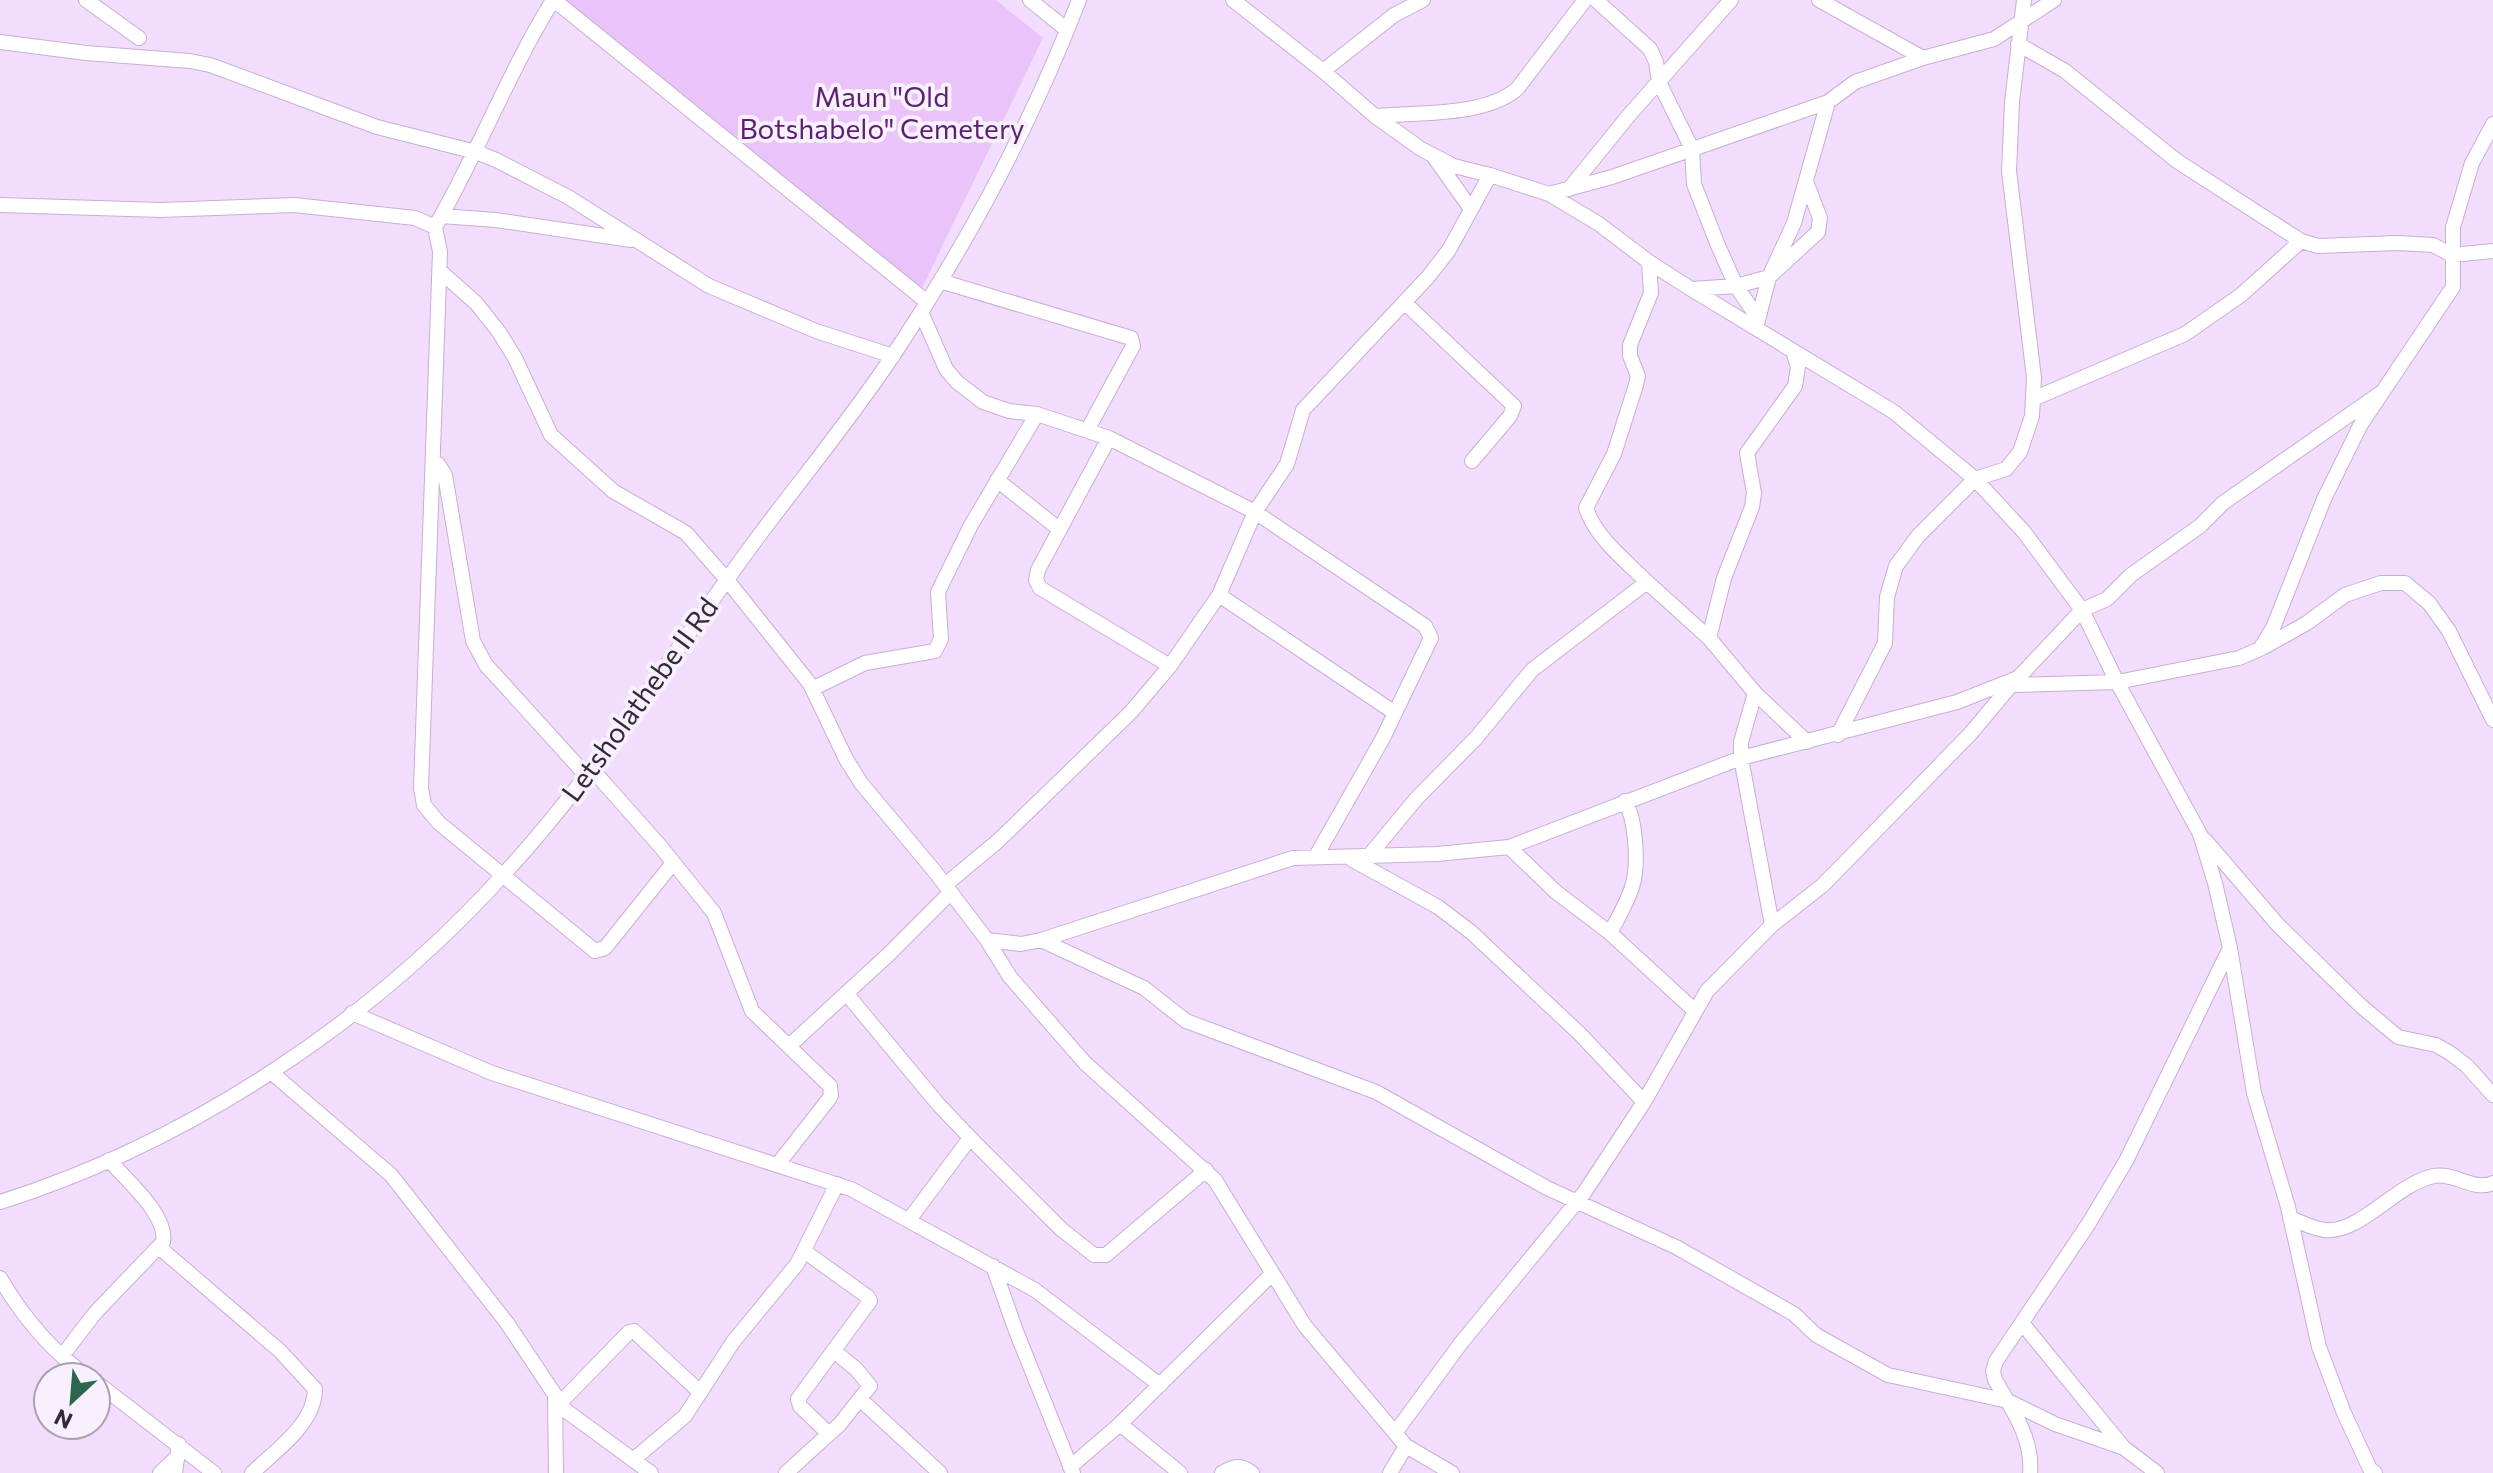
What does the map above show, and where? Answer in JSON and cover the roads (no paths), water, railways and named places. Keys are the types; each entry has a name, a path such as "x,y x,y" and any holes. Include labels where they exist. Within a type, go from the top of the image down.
{"street":[{"path":"86,0 139,38"},
{"path":"673,863 613,939 599,951 591,949 439,823 424,805 421,795 440,271 438,222 476,152 522,52 554,0 924,307 946,369 969,393 995,407 1037,414 1088,429 1255,512 1425,626 1431,638 1395,713 1316,856"},
{"path":"1030,0 1067,30"},
{"name":"Letsholathebe II Rd","path":"0,1202 67,1179 186,1125 231,1100 352,1013 423,956 504,874 587,771 893,356 940,281 1010,152 1041,90 1079,0"},
{"path":"1233,0 1375,116 1433,155 1454,166 1549,194 1599,224 1691,289 1757,323 1793,351 1894,412 1975,479 2024,532 2082,610 2117,682 2200,834 2230,948 2254,1093 2290,1218 2319,1347 2344,1413 2372,1472"},
{"path":"1323,71 1394,15 1423,0"},
{"path":"1375,116 1474,108 1508,96 1517,89 1585,0"},
{"path":"1596,0 1650,49 1659,82 1692,149 1694,184 1736,286 1757,323"},
{"path":"1569,189 1605,143 1731,0"},
{"path":"1819,0 1923,58"},
{"path":"1838,735 1885,643 1887,597 1896,566 1918,536 1975,479 2006,469 2020,452 2032,416 2034,378 2009,171 2024,0"},
{"path":"1549,194 1612,177 1828,102 1855,82 1923,58 1994,39 2054,0"},
{"path":"0,42 210,65 377,127 476,152 540,181 709,286 816,331 893,356"},
{"path":"2018,44 2065,71 2177,161 2301,241 2318,246 2433,245 2452,255 2493,251"},
{"path":"1757,323 1769,277 1794,223 1807,184 1828,102"},
{"path":"2260,649 2273,628 2337,471 2361,424 2453,287 2453,227 2465,181 2493,124"},
{"path":"1433,155 1471,209"},
{"path":"789,1046 1131,712 1170,666 1219,595 1255,512 1287,464 1303,410 1405,303 1449,250 1490,175"},
{"path":"1691,289 1736,286 1769,277 1818,232 1820,218 1807,184"},
{"path":"0,205 161,210 294,205 438,222 496,220 639,241"},
{"path":"2033,399 2185,334 2241,295 2301,241"},
{"path":"1649,262 1651,293 1630,345 1630,356 1638,376 1636,385 1614,454 1586,508 1588,516 1611,546 1709,638 1755,693 1807,742"},
{"path":"440,271 476,303 499,332 515,358 551,435 613,491 680,528 727,580 812,689 853,771 987,940 1010,977 1085,1063 1215,1180 1305,1326 1406,1446 1452,1473"},
{"path":"940,281 1131,338 1133,346 1088,429"},
{"path":"1405,303 1514,406 1510,416 1472,461"},
{"path":"1709,638 1724,578 1752,507 1754,493 1747,453 1795,386 1798,367 1793,351"},
{"path":"1395,1433 1461,1343 1578,1202 1644,1102 1707,991 1772,925 1823,885 1971,733 2082,610 2107,599 2131,575 2200,526 2223,503 2382,392"},
{"path":"812,689 865,663 935,651 941,633 938,592 965,536 1037,414"},
{"path":"1109,438 1038,570 1037,585 1170,666"},
{"path":"433,462 445,475 473,641 486,665 673,863 714,913 752,1011 830,1086 831,1095 778,1164"},
{"path":"997,480 1059,529"},
{"path":"1368,857 1416,799 1476,738 1532,670 1647,582"},
{"path":"987,940 1021,944 1041,940 1293,858 1483,852 1509,847 1741,758 1957,702 2015,681 2117,682 2239,658 2298,629 2345,595 2381,583 2405,583 2429,603 2449,631 2493,720"},
{"path":"1219,595 1395,713"},
{"path":"1755,693 1741,742 1741,758 1772,925"},
{"path":"1610,933 1634,877 1634,821 1625,801"},
{"path":"2200,834 2278,925 2361,1006 2398,1037 2436,1045 2450,1053 2467,1066 2493,1095"},
{"path":"1509,847 1556,892 1610,933 1694,1010"},
{"path":"1349,857 1438,907 1471,932 1580,1034 1644,1102"},
{"path":"1041,940 1133,982 1194,1025 1376,1092 1490,1157 1676,1247 1794,1314 1816,1335 1888,1375 2008,1401 2055,1424 2124,1448"},
{"path":"2030,1473 2031,1457 2025,1434 1995,1380 1993,1371 1996,1361 2089,1223 2126,1161 2230,948"},
{"path":"846,993 970,1138 1061,1229 1099,1257 1106,1255 1206,1170"},
{"path":"352,1013 492,1073 837,1184 909,1220 1047,1298 1160,1385"},
{"path":"271,1072 391,1175 507,1323 557,1400 651,1473"},
{"path":"909,1220 970,1138"},
{"path":"62,1356 95,1313 160,1248 164,1232 159,1218 109,1160"},
{"path":"2290,1218 2326,1230 2345,1228 2409,1186 2431,1176 2444,1175 2477,1185 2493,1183"},
{"path":"634,1459 685,1416 733,1342 768,1302 804,1251 837,1184"},
{"path":"160,1248 280,1351 315,1389 311,1408 294,1433 252,1473"},
{"path":"804,1251 869,1299 868,1305 798,1399 800,1406 829,1434"},
{"path":"993,1266 1071,1470 1272,1274"},
{"path":"0,1278 25,1317 68,1361"},
{"path":"2022,1323 2124,1448 2157,1473"},
{"path":"556,1473 557,1400 629,1332 634,1331 700,1392"},
{"path":"786,1473 829,1434 869,1390 869,1381 834,1351"},
{"path":"112,1395 178,1450 214,1473"},
{"path":"861,1400 940,1473"},
{"path":"1120,1424 1180,1473"},
{"path":"1390,1473 1406,1446"},
{"path":"160,1473 178,1450"},
{"path":"175,1473 178,1450"},
{"path":"923,1457 924,1473"},
{"path":"1222,1473 1234,1466 1241,1466 1252,1473"}],"park label":[{"name":"Maun \"Old Botshabelo\" Cemetery","path":"882,112"}]}
